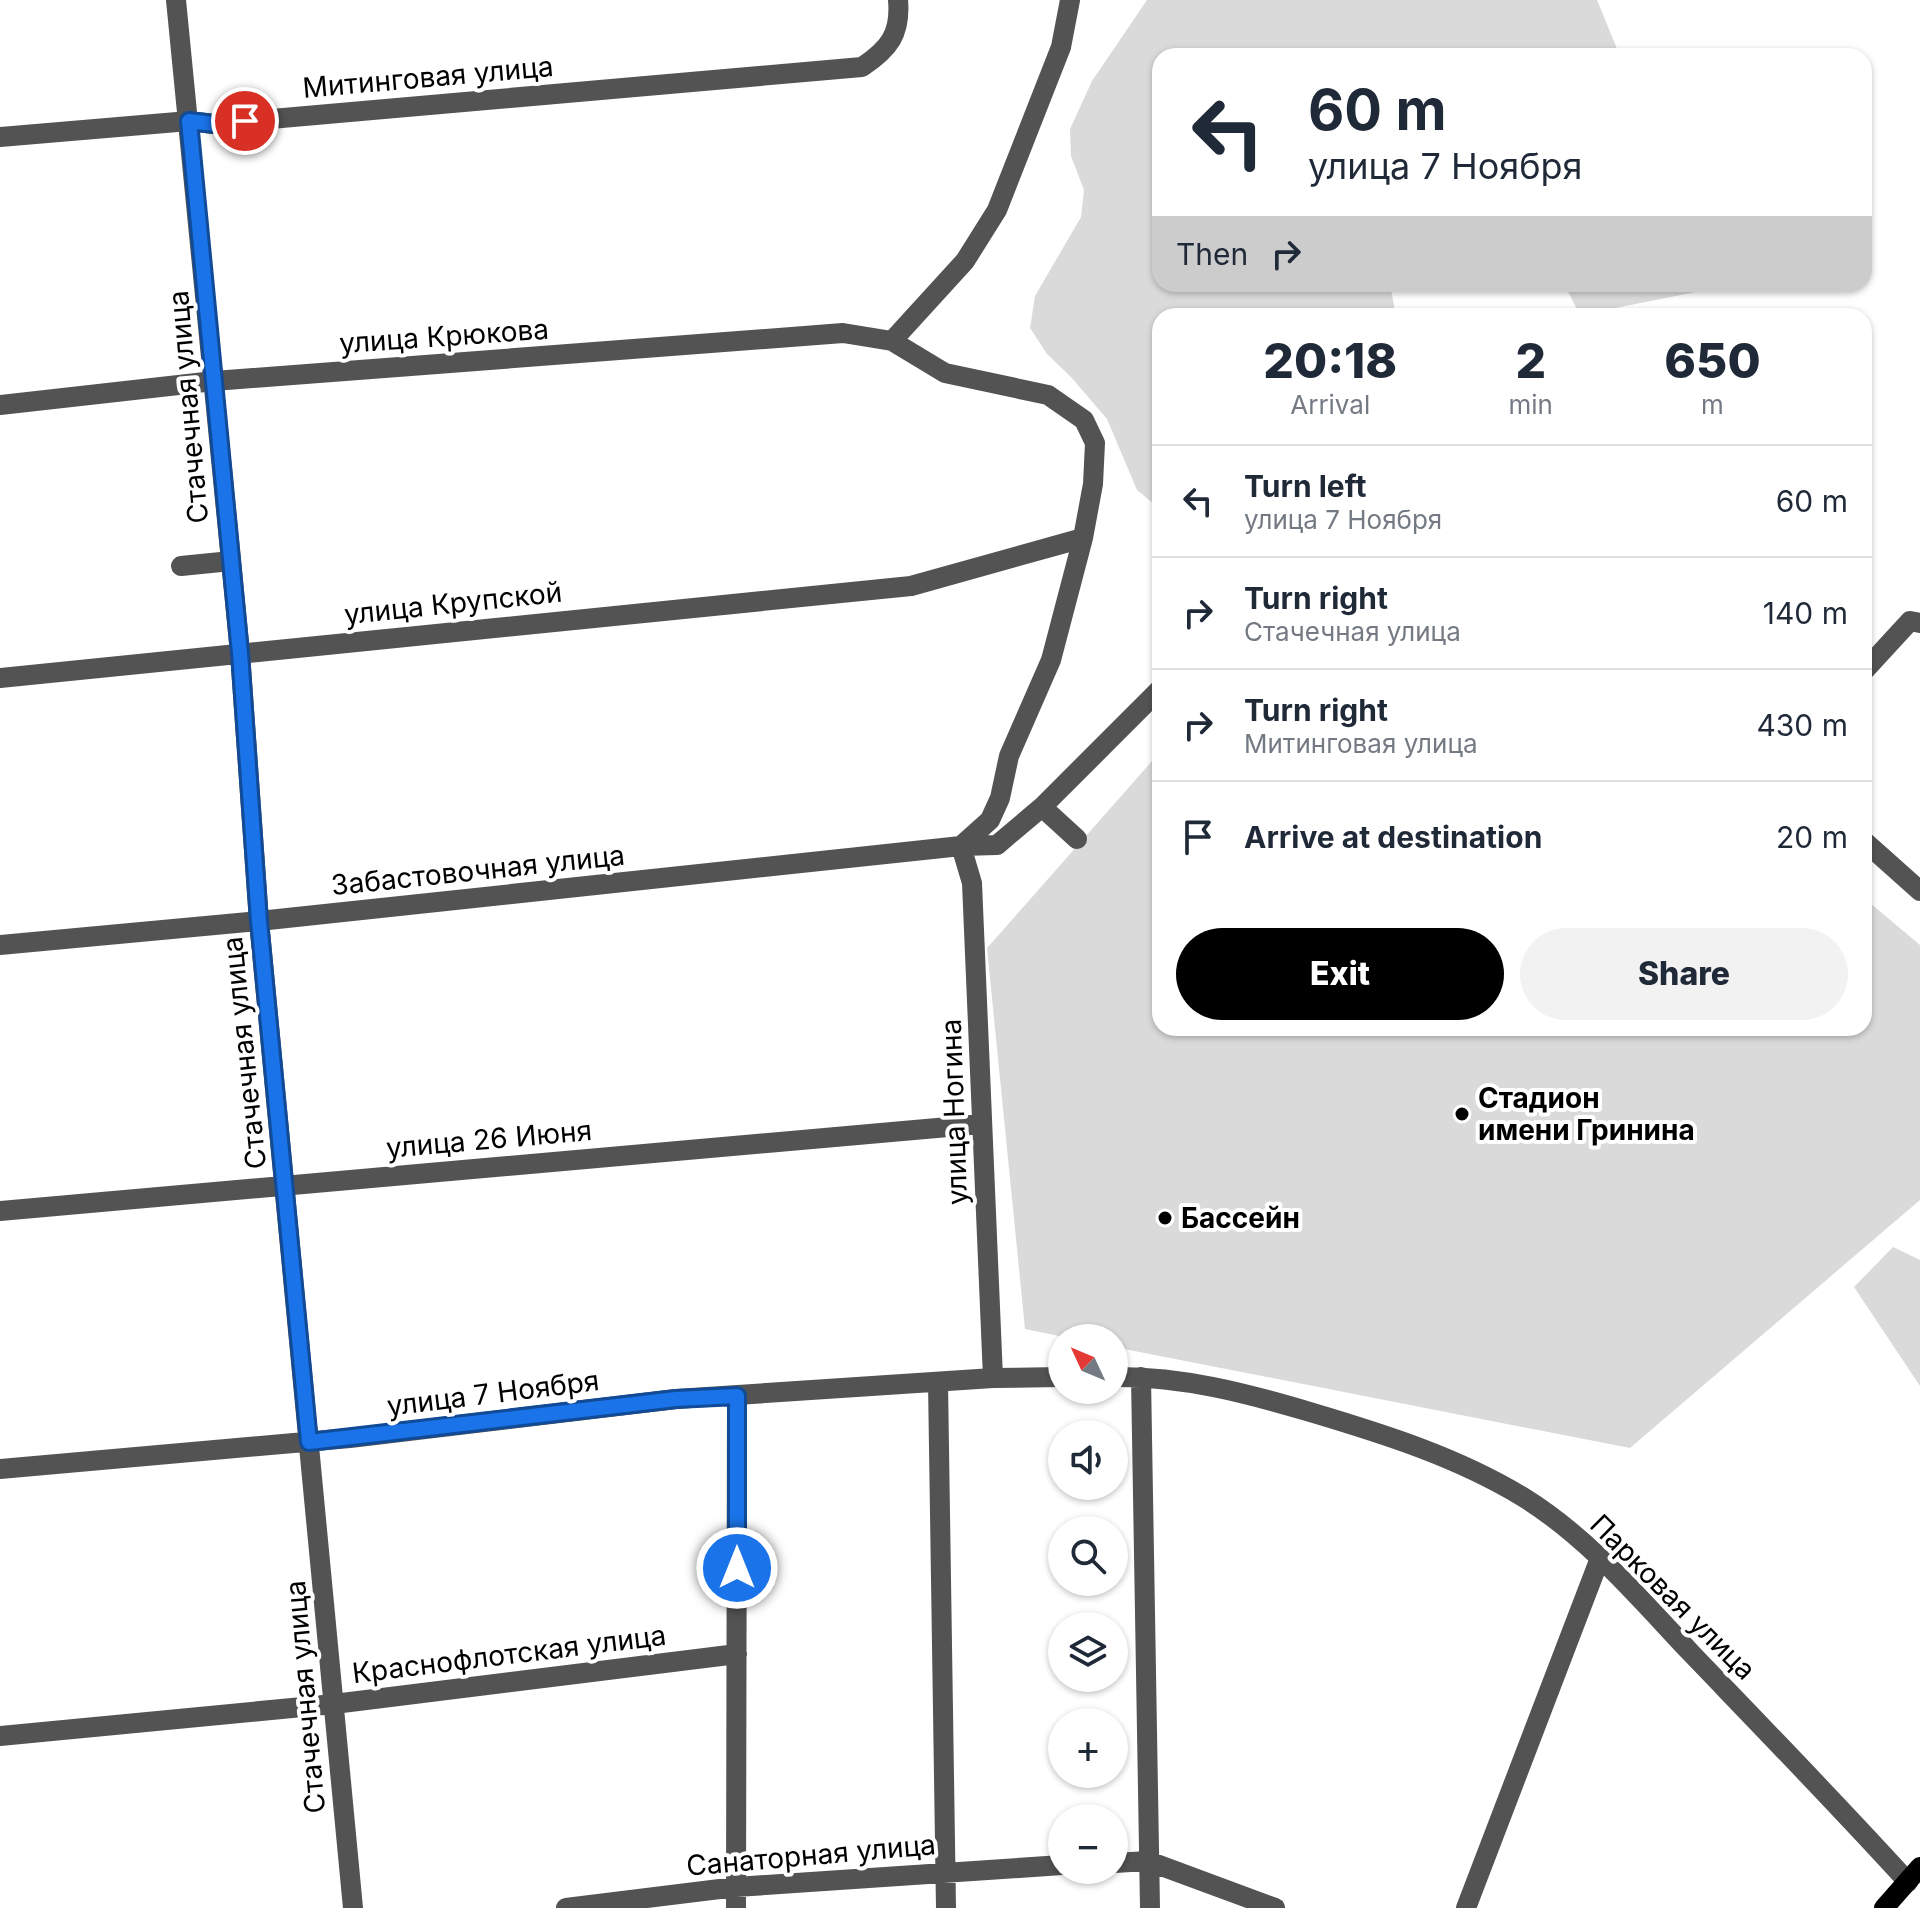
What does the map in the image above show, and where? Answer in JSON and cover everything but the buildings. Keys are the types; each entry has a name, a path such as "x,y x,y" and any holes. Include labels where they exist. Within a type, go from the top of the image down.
{"main road":[{"path":"1884,1908 1916,1876"}],"street":[{"name":"Стачечная улица","path":"176,0 240,653 259,921 353,1908"},
{"name":"Митинговая улица","path":"0,137 189,121 214,124 862,67 883,52 895,34 898,0"},
{"path":"961,846 990,820 1000,798 1009,756 1051,660 1083,538 1093,484 1095,443 1084,420 1048,395 945,373 892,341 965,261 997,210 1061,47 1070,0"},
{"name":"улица Крюкова","path":"0,405 214,381 843,333 892,341"},
{"name":"улица Крупской","path":"0,678 911,586 1083,538"},
{"path":"181,566 231,561"},
{"path":"1872,663 1917,618"},
{"name":"Забастовочная улица","path":"0,945 259,921 961,846 997,845 1042,807 1152,697"},
{"path":"1042,807 1077,839"},
{"name":"улица Ногина","path":"961,846 972,883 993,1378"},
{"path":"1872,848 1920,891"},
{"name":"улица 26 Июня","path":"0,1211 982,1124"},
{"path":"993,1378 1048,1377"},
{"name":"Парковая улица","path":"1128,1377 1196,1383 1268,1400 1421,1448 1471,1468 1526,1499 1600,1558 1916,1876"},
{"path":"1141,1377 1150,1908"},
{"name":"улица 7 Ноября","path":"0,1469 309,1442 676,1399 993,1378"},
{"path":"938,1382 946,1908"},
{"path":"736,1908 737,1396"},
{"path":"1466,1908 1600,1558"},
{"name":"Краснофлотская улица","path":"0,1736 334,1704 737,1654"},
{"path":"1128,1862 1148,1861 1275,1908"},
{"name":"Санаторная улица","path":"566,1908 736,1887 1048,1866"}],"shaded area":[{"path":"1147,0 1597,0 1617,48 1152,48 1152,292 1392,292 1394,308 1152,308 1152,502 1137,490 1107,419 1047,354 1030,328 1035,296 1081,217 1084,190 1071,156 1070,129 1092,81"},
{"path":"1568,292 1696,292 1615,308 1576,308"},
{"name":"Стадион имени Гринина","path":"1152,761 1152,1036 1872,1036 1872,905 1920,945 1920,1200 1630,1448 1128,1350 1128,1324 1048,1324 1048,1334 1025,1329 987,948"},
{"path":"1893,1247 1920,1260 1920,1386 1854,1287"}],"place":[{"name":"Стадион имени Гринина","path":"1462,1114"},
{"name":"Бассейн","path":"1165,1218"}],"route":[{"path":"245,121 214,124 189,121 240,653 259,921 309,1442 676,1399 737,1396 737,1568"}]}
